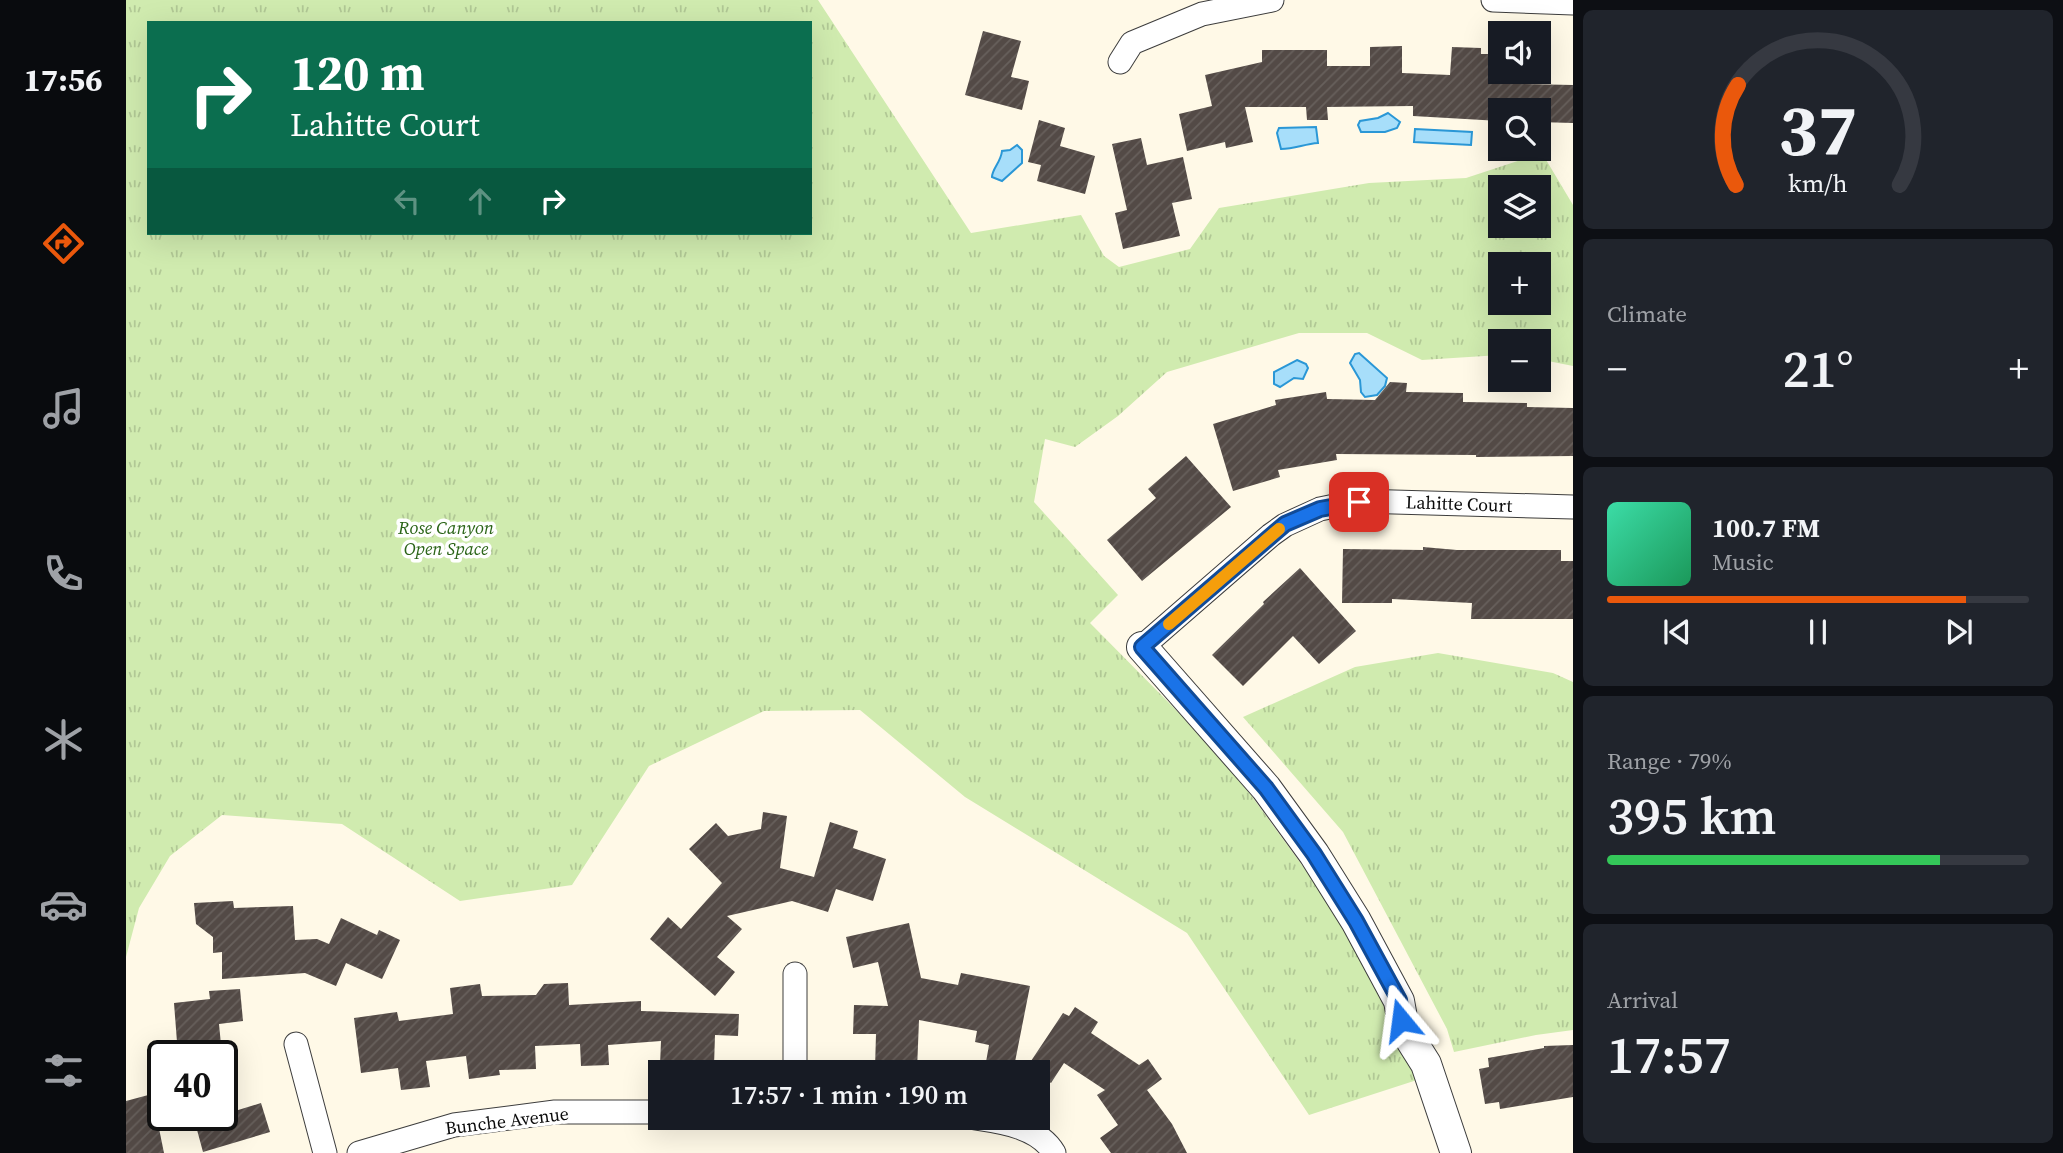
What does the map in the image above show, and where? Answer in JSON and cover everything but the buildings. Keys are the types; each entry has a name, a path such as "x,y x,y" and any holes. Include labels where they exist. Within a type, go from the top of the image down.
{"street":[{"path":"1120,62 1132,43 1167,28 1202,14 1272,0"},
{"path":"1493,0 1573,4"},
{"name":"Lahitte Court","path":"1142,647 1285,524 1320,509 1359,502 1573,507"},
{"path":"1142,647 1266,788 1314,854 1356,921 1399,1000 1404,1029 1426,1065 1456,1153"},
{"path":"795,974 795,1060"},
{"path":"296,1044 325,1153"},
{"name":"Bunche Avenue","path":"359,1153 454,1125 555,1112 648,1112"},
{"path":"1024,1130 1050,1147 1054,1153"}],"green space":[{"name":"Rose Canyon Open Space","path":"126,0 818,0 971,233 1081,215 1104,256 1119,267 1190,249 1219,208 1369,183 1466,178 1518,161 1547,161 1573,205 1573,366 1551,362 1551,329 1488,329 1488,356 1422,360 1367,333 1299,333 1167,372 1118,416 1075,447 1045,439 1034,502 1118,595 1090,623 1179,713 1248,791 1323,894 1384,1001 1417,1080 1309,1115 1187,933 965,797 860,710 764,711 649,766 572,885 460,901 342,824 222,815 170,856 139,908 126,957"},
{"path":"1438,653 1553,673 1573,682 1573,1030 1454,1052 1447,1029 1343,832 1243,717 1355,667"}],"water":[{"path":"1388,113 1400,122 1397,128 1385,132 1361,132 1358,125 1360,121"},
{"path":"1316,127 1318,143 1281,149 1277,133 1279,128"},
{"path":"1415,129 1472,132 1471,145 1414,142"},
{"path":"1017,145 1022,150 1022,163 1002,181 992,177 1002,151"},
{"path":"1359,353 1387,378 1385,386 1377,395 1365,397 1361,392 1360,380 1350,363 1355,354"},
{"path":"1297,360 1308,368 1303,379 1294,378 1280,387 1274,384 1274,372"}],"slow traffic":[{"path":"1169,624 1279,529"}],"route":[{"path":"1359,502 1320,509 1285,524 1142,647 1266,788 1314,854 1356,921 1399,1000 1401,1020"}]}
